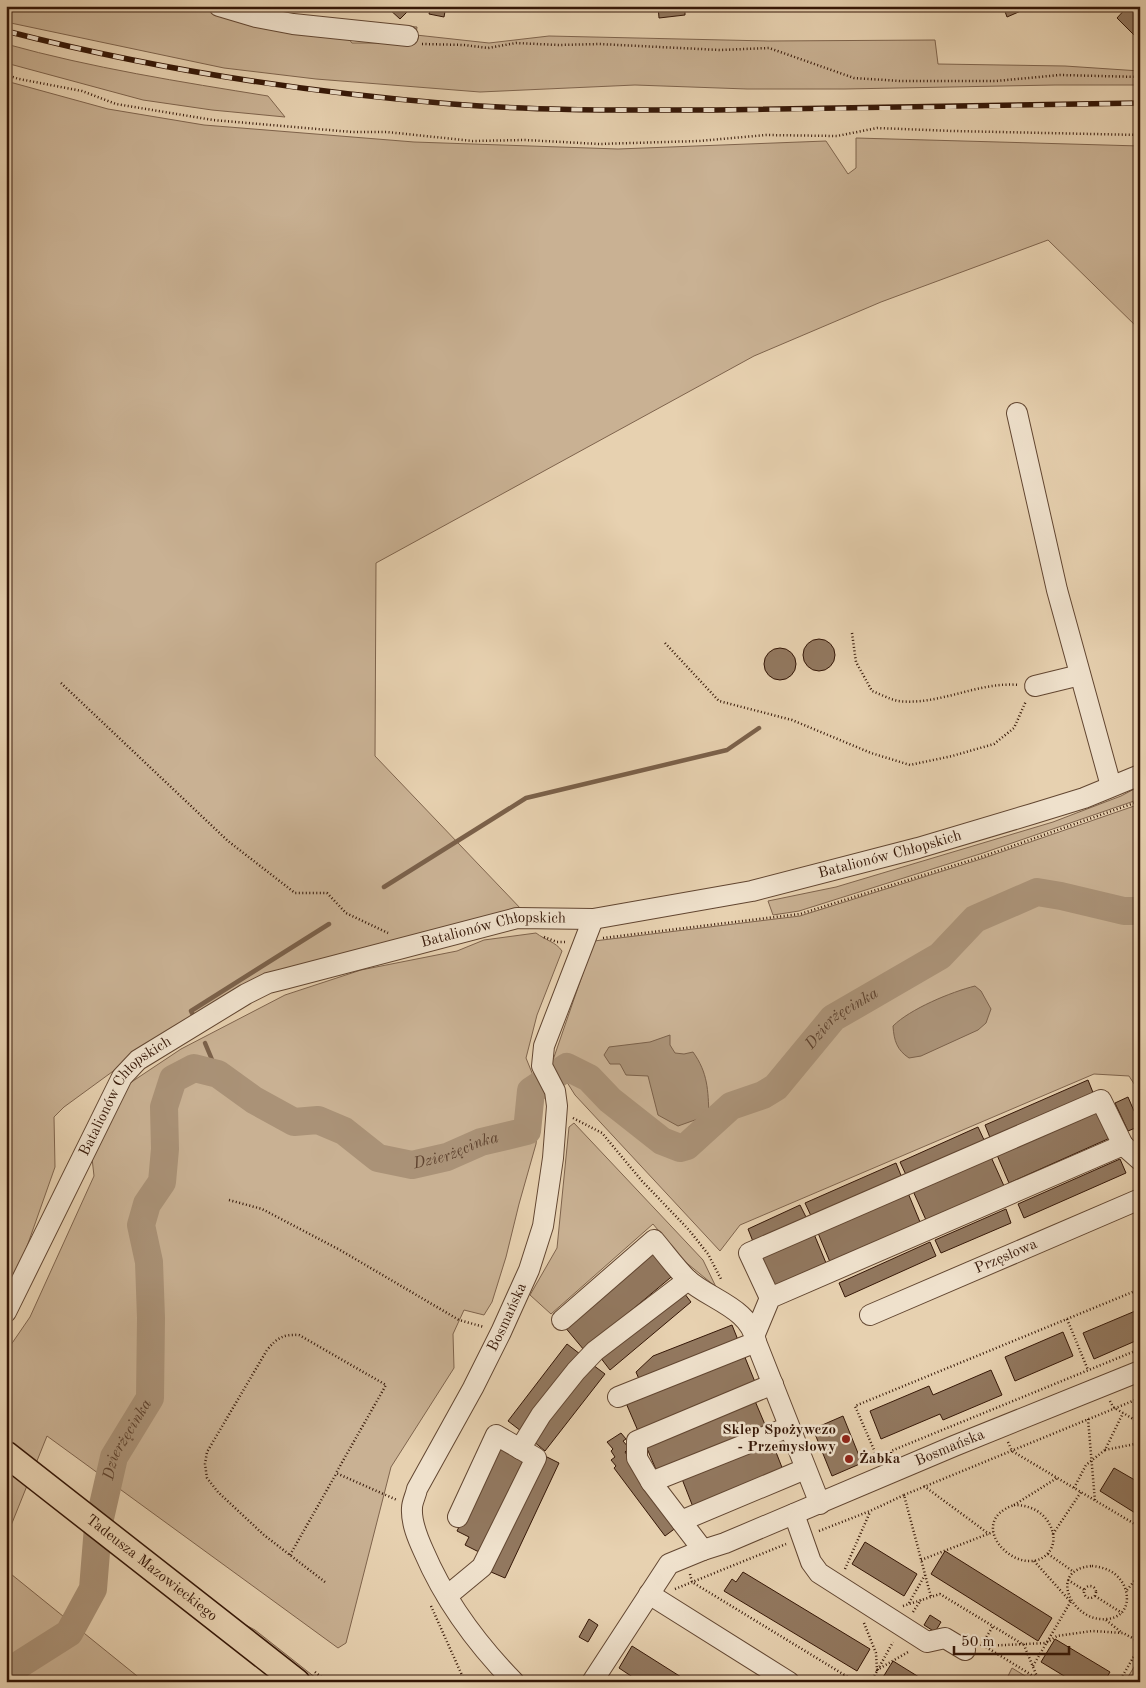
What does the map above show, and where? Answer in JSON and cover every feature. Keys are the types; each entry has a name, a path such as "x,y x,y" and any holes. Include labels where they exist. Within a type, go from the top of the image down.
{"main road":[{"name":"Tadeusza Mazowieckiego","path":"6,1454 297,1682"}],"street":[{"path":"218,6 256,17 293,24 408,36"},
{"path":"1017,413 1057,590 1112,786"},
{"path":"1035,686 1080,674"},
{"name":"Batalionów Chłopskich","path":"6,1312 116,1085 138,1060 257,988 276,981 517,918 593,919 752,891 937,842 1067,803 1140,774"},
{"name":"Bosmańska","path":"514,1682 460,1619 431,1569 418,1539 412,1507 417,1489 473,1388 501,1332 529,1270 543,1226 553,1158 557,1106 555,1091 542,1066 544,1046 593,919"},
{"path":"618,1397 755,1338 770,1298 749,1253 1101,1100 1123,1146 1140,1160"},
{"path":"770,1298 1123,1146"},
{"name":"Przęsłowa","path":"870,1315 1140,1199"},
{"path":"562,1320 654,1240 688,1280 731,1306 744,1320 755,1338 820,1504"},
{"path":"520,1449 541,1415 595,1350 688,1280"},
{"name":"Bosmańska","path":"592,1682 654,1597 669,1564 725,1543 1140,1371"},
{"path":"695,1553 681,1521 651,1482 636,1458 637,1441 773,1384"},
{"path":"651,1482 789,1427"},
{"path":"447,1596 482,1567 536,1458 496,1435 458,1517"},
{"path":"681,1521 805,1469"},
{"path":"794,1514 810,1562 819,1573 927,1642 945,1638 975,1648"},
{"path":"654,1597 789,1682"}],"path":[{"path":"408,36 412,42 488,48 516,43 598,44 720,50 769,48 854,78 900,81 996,81 1060,75 1140,77"},
{"path":"6,75 82,91 116,104 212,120 352,132 387,132 473,141 525,140 599,144 698,141 766,135 837,136 877,128 924,131 1140,135"},
{"path":"665,643 719,701 792,720 871,753 910,765 994,744 1014,728 1025,702 1035,686 1004,684 929,700 897,701 872,691 856,662 852,633"},
{"path":"61,684 228,841 295,893 327,893 346,913 390,934 407,947"},
{"path":"601,938 800,914 984,856 1140,801"},
{"path":"541,934 551,940 570,942"},
{"path":"556,1116 576,1118 602,1133 642,1181 689,1230 708,1254 727,1292 731,1306"},
{"path":"229,1200 262,1208 340,1250 459,1320 501,1332"},
{"path":"879,1460 855,1406 1140,1289"},
{"path":"1068,1319 1088,1370"},
{"path":"290,1555 386,1384 299,1335 288,1334 275,1341 267,1350 206,1452 207,1478 218,1492 264,1535 325,1582"},
{"path":"1104,1386 1114,1408 1140,1423"},
{"path":"654,1597 870,1511 924,1486 1140,1398"},
{"path":"1105,1450 1123,1413"},
{"path":"1088,1419 1095,1501"},
{"path":"1001,1427 1012,1451 1138,1526 1140,1537"},
{"path":"1074,1488 1086,1465 1105,1450 1140,1443"},
{"path":"336,1473 412,1507"},
{"path":"1057,1478 1014,1505 1005,1508 994,1520 993,1532 1000,1546 1007,1553 1024,1561 1034,1561 1048,1554 1052,1546 1054,1534 1081,1492"},
{"path":"924,1486 988,1534"},
{"path":"904,1495 931,1597"},
{"path":"1014,1505 1024,1505 1040,1513 1047,1520 1054,1534"},
{"path":"843,1575 870,1511"},
{"path":"921,1560 993,1532"},
{"path":"692,1582 695,1553"},
{"path":"1048,1554 1074,1572"},
{"path":"1034,1561 1072,1603 1089,1616 1105,1619 1114,1618 1122,1613 1126,1607 1126,1591 1122,1582 1108,1570 1100,1567 1083,1566 1074,1572 1068,1580 1068,1595 1072,1603"},
{"path":"1126,1591 1140,1574"},
{"path":"908,1604 925,1575"},
{"path":"1068,1580 1084,1590 1086,1597 1095,1596"},
{"path":"692,1582 856,1682"},
{"path":"1084,1590 1088,1586 1093,1587 1096,1591 1095,1596"},
{"path":"897,1608 940,1594 1024,1645 1038,1679"},
{"path":"1095,1596 1122,1613"},
{"path":"1033,1666 1072,1603"},
{"path":"1105,1619 1122,1633 1140,1642"},
{"path":"975,1648 980,1647 993,1626"},
{"path":"975,1648 1046,1644 1057,1636 1092,1631 1122,1633"},
{"path":"877,1670 927,1642"},
{"path":"1119,1682 1140,1646"},
{"path":"975,1648 1043,1682"},
{"path":"840,1682 845,1675"},
{"path":"329,1682 333,1679 345,1682"}],"shaded area":[{"path":"6,6 190,6 343,32 352,43 385,43 389,25 417,27 416,35 489,43 549,36 768,41 935,40 938,64 1065,66 1140,71 1140,85 747,89 635,85 480,92 316,79 224,68 6,22"},
{"path":"6,44 104,67 268,96 285,117 212,110 143,100 6,63"},
{"path":"6,81 108,109 204,125 414,142 618,149 826,141 848,174 856,168 856,138 1140,146 1140,330 1048,240 881,302 754,356 376,563 375,756 522,910 385,944 164,1034 64,1107 54,1117 55,1167 6,1306"},
{"path":"1140,786 1140,799 983,853 799,911 773,915 768,901 836,887 1053,822 1121,796"},
{"path":"1140,804 1140,1093 1129,1076 1094,1074 740,1225 720,1251 575,1095 553,1060 594,941 800,916 984,858"},
{"path":"536,933 557,945 562,951 537,1015 526,1058 541,1095 536,1144 506,1257 492,1302 484,1315 464,1310 453,1334 454,1368 391,1467 346,1643 338,1648 47,1436 6,1538 6,1352 30,1317 94,1176 92,1158 127,1085 181,1049 285,995 361,970 457,951 484,940"},
{"path":"975,986 981,991 991,1009 986,1023 978,1030 921,1056 909,1058 902,1052 895,1041 893,1026 910,1013 931,1002 954,992"},
{"path":"670,1035 670,1045 675,1053 693,1052 698,1060 706,1082 708,1098 709,1115 678,1126 658,1115 648,1076 626,1075 620,1064 610,1064 604,1055 609,1047 650,1042"},
{"path":"574,1123 703,1260 716,1287 683,1260 653,1224 551,1314 530,1295 557,1248 569,1127"},
{"path":"6,1570 142,1680 145,1682 6,1682"},
{"path":"231,1617 255,1630 321,1682 310,1682 230,1619"},
{"path":"1140,1657 1140,1682 1125,1682"},
{"path":"1012,1668 1035,1682 1005,1682"}],"building":[{"path":"390,6 410,6 411,8 400,19 388,8"},
{"path":"431,6 446,6 444,17 429,14"},
{"path":"658,6 685,6 685,15 659,18"},
{"path":"1003,6 1030,6 1030,7 1007,17"},
{"path":"1128,6 1140,17 1140,33 1136,37 1117,18"},
{"path":"819,639 830,644 835,655 830,666 819,671 808,666 803,655 808,644"},
{"path":"780,648 791,653 796,664 791,675 780,680 769,675 764,664 769,653"},
{"path":"1088,1080 1094,1095 991,1140 985,1125"},
{"path":"1128,1097 1134,1111 1138,1109 1140,1126 1128,1131 1115,1103"},
{"path":"1098,1110 1110,1138 1009,1183 997,1155"},
{"path":"978,1127 985,1142 907,1177 900,1162"},
{"path":"991,1157 1004,1186 926,1220 913,1191"},
{"path":"1120,1159 1126,1173 1024,1218 1018,1204"},
{"path":"896,1163 902,1178 812,1218 805,1203"},
{"path":"908,1193 920,1222 830,1262 818,1233"},
{"path":"800,1205 807,1219 754,1244 748,1229"},
{"path":"1006,1209 1011,1223 941,1253 935,1240"},
{"path":"814,1234 826,1263 773,1287 760,1258"},
{"path":"930,1242 936,1256 845,1297 839,1283"},
{"path":"655,1249 676,1273 584,1350 564,1326"},
{"path":"681,1289 691,1302 610,1370 600,1357"},
{"path":"1140,1309 1140,1339 1094,1359 1083,1333"},
{"path":"732,1325 738,1340 639,1379 636,1372 653,1356"},
{"path":"1063,1332 1073,1356 1015,1381 1005,1357"},
{"path":"567,1344 580,1354 521,1431 508,1421"},
{"path":"744,1355 755,1382 638,1431 626,1403"},
{"path":"593,1365 605,1374 545,1451 533,1441"},
{"path":"991,1370 1002,1395 943,1420 940,1414 881,1439 870,1411 929,1386 933,1395"},
{"path":"755,1401 766,1427 657,1472 646,1446"},
{"path":"843,1416 862,1463 832,1476 813,1429"},
{"path":"621,1433 626,1439 623,1441 629,1448 625,1452 629,1458 627,1459 677,1527 665,1536 614,1468 616,1466 611,1460 615,1457 611,1451 613,1449 607,1442"},
{"path":"500,1442 523,1461 479,1552 465,1545 469,1537 457,1531"},
{"path":"772,1442 783,1470 693,1507 682,1479"},
{"path":"545,1456 559,1463 505,1578 491,1572"},
{"path":"1114,1468 1140,1483 1140,1516 1100,1491"},
{"path":"865,1542 917,1574 904,1596 852,1564"},
{"path":"945,1551 1052,1618 1038,1641 931,1574"},
{"path":"743,1572 870,1649 857,1671 724,1591 732,1579 736,1582"},
{"path":"930,1615 941,1622 935,1632 924,1625"},
{"path":"589,1619 598,1625 588,1642 579,1637"},
{"path":"1055,1639 1110,1672 1104,1682 1074,1682 1041,1662"},
{"path":"632,1646 689,1682 640,1682 619,1668"},
{"path":"893,1661 927,1682 880,1682"}],"waterway":[{"path":"384,887 526,798 727,750 759,728"},
{"name":"Dzierżęcinka","path":"6,1673 69,1633 93,1589 98,1527 114,1457 150,1398 151,1318 149,1262 141,1225 147,1204 162,1182 165,1149 164,1107 173,1079 194,1068 218,1074 254,1100 294,1122 318,1120 344,1131 378,1158 412,1165 447,1157 481,1142 527,1131 531,1091 567,1067 589,1078 610,1100 662,1141 680,1148 687,1146 731,1106 763,1095 776,1087 833,1018 940,956 975,919 1037,892 1124,911 1140,911"},
{"path":"195,1019 191,1011 329,924"},
{"path":"205,1043 218,1074"}],"railway":[{"path":"6,31 61,45 172,68 284,86 452,104 584,110 716,110 1140,103"}],"place":[{"name":"Sklep Spożywczo - Przemysłowy","path":"846,1439"},
{"name":"Żabka","path":"849,1459"}]}
